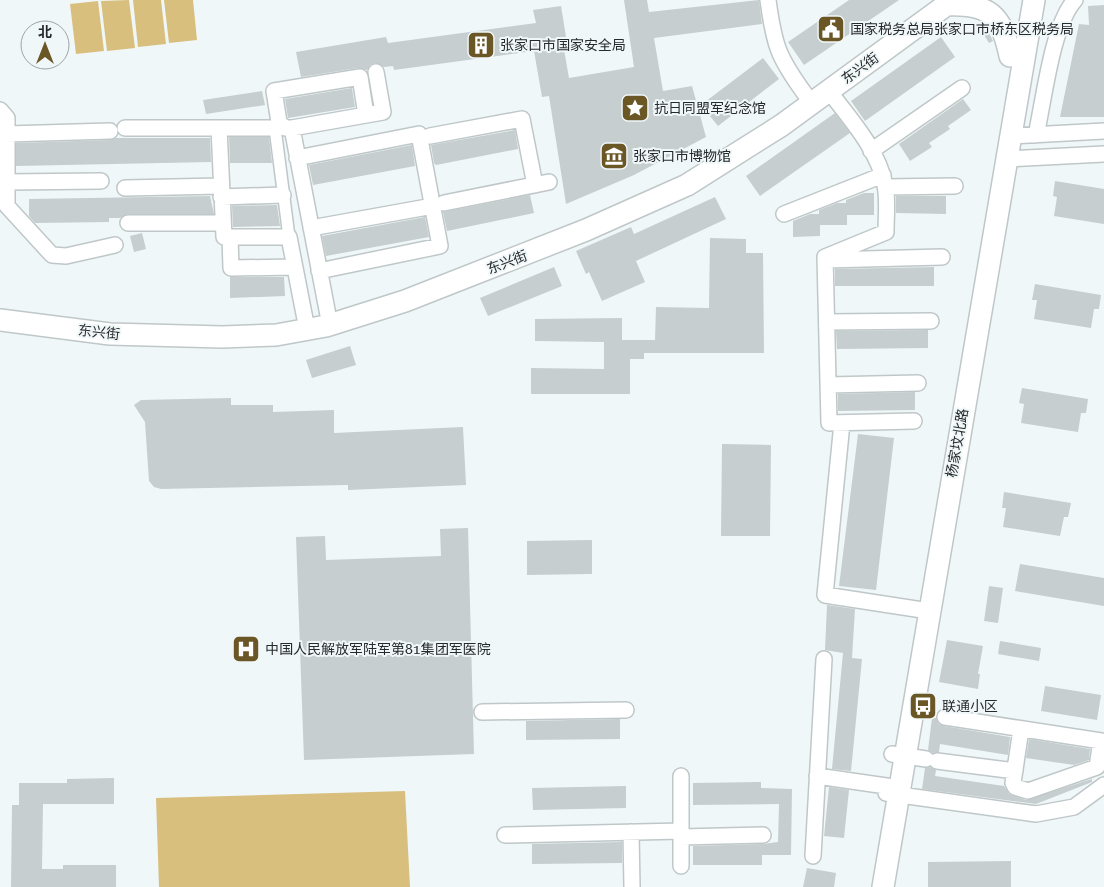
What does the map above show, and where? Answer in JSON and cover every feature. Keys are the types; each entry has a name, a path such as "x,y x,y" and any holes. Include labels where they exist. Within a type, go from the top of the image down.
{"main road":[{"name":"杨家坟北路","path":"923,610 1020,0"},
{"name":"杨家坟北路","path":"883,887 898,755 1007,159 1034,0"},
{"name":"东兴街","path":"0,320 110,334 213,337 276,335 326,326 405,301 586,230 687,185 782,125 815,96 944,2"},
{"path":"944,2 968,4 983,8 993,15 1002,25 1010,56"},
{"name":"东兴街","path":"0,308 107,322 241,325 279,324 328,315 402,292 678,178 771,119 815,96"},
{"name":"杨家坟北路","path":"870,887 893,791"}],"street":[{"path":"768,0 776,47 782,63 871,151 884,181 886,232 825,257 829,423 914,421"},
{"path":"1036,135 1059,30 1069,7 1075,0"},
{"path":"366,115 360,77 274,91 279,122 285,128 292,128 366,115 383,112 376,72"},
{"path":"871,151 962,88"},
{"path":"0,110 7,118 7,206 52,256 81,254 115,245"},
{"path":"310,228 542,183 522,119 430,136"},
{"path":"125,128 275,128 289,237 305,320"},
{"path":"219,128 224,237 289,237"},
{"path":"292,128 328,315"},
{"path":"7,134 110,131"},
{"path":"1011,136 1104,131"},
{"path":"297,158 419,134 439,204 440,246 319,271"},
{"path":"1007,159 1104,154"},
{"path":"7,182 101,181"},
{"path":"784,214 884,181 955,186"},
{"path":"125,188 283,195"},
{"path":"128,223 222,223"},
{"path":"230,237 230,268 295,267"},
{"path":"826,260 942,258"},
{"path":"827,322 931,322"},
{"path":"828,385 918,384"},
{"path":"842,422 825,595 923,610"},
{"path":"813,856 824,659"},
{"path":"482,712 626,710"},
{"path":"945,717 1101,741 1097,768 1028,791 1015,787 1013,783 1021,729"},
{"path":"898,755 1015,771"},
{"path":"681,776 681,866"},
{"path":"817,776 893,791 1036,814 1074,807 1104,785"},
{"path":"631,832 632,887"},
{"path":"505,835 631,832 763,835"}],"shaded area":[{"path":"129,0 135,48 107,51 101,1"},
{"path":"133,0 161,0 166,44 138,47"},
{"path":"164,0 193,0 197,40 169,43"},
{"path":"98,1 104,51 76,54 70,4"},
{"path":"405,791 410,887 159,887 156,798"}],"building":[{"path":"624,0 647,0 649,12 759,0 762,24 654,38 663,91 692,86 706,137 634,175 566,204 549,96 542,97 534,51 394,70 393,66 384,67 375,63 370,65 367,70 358,68 301,77 296,52 386,37 388,43 536,23 533,10 561,6 567,43 563,44 569,78 634,67"},
{"name":"国家税务总局张家口市桥东区税务局","path":"849,0 899,0 804,65 788,42"},
{"path":"1104,5 1104,117 1060,117 1079,24 1089,25 1088,6"},
{"path":"986,27 993,41 989,43 981,30"},
{"path":"941,37 955,57 865,121 851,101"},
{"path":"763,58 779,79 718,126 701,105"},
{"path":"352,88 355,107 288,118 285,99"},
{"path":"262,91 265,105 206,114 203,100"},
{"path":"963,99 971,110 948,126 950,129 929,143 932,147 910,161 899,144"},
{"path":"835,113 850,133 760,196 746,176"},
{"path":"515,130 518,149 436,165 434,163 431,145"},
{"path":"229,137 269,137 272,163 230,163"},
{"path":"116,138 210,138 211,162 16,166 16,143 110,140"},
{"path":"412,145 415,166 313,185 309,165"},
{"path":"1055,181 1104,189 1104,224 1054,216 1057,197 1053,196"},
{"path":"864,193 874,193 874,215 847,215 847,225 820,225 820,236 793,237 793,221 810,214 819,214 819,210 837,203 846,203 846,200"},
{"path":"530,195 534,213 447,231 443,212"},
{"path":"210,196 214,214 128,214 120,218 109,218 109,222 35,223 29,216 29,199"},
{"path":"896,196 946,196 946,214 896,213"},
{"path":"715,197 726,219 636,261 645,282 602,301 589,272 586,274 576,251 631,227 634,234"},
{"path":"277,205 280,226 233,227 232,206"},
{"path":"425,217 429,237 326,256 322,236"},
{"path":"142,233 146,249 134,252 130,236"},
{"path":"710,238 746,239 746,253 763,253 764,353 644,353 644,359 630,359 630,394 531,394 531,368 604,369 604,342 535,341 535,319 622,318 622,340 655,340 656,307 709,308"},
{"path":"554,267 562,286 488,316 480,298"},
{"path":"934,267 934,286 835,286 835,269"},
{"path":"230,277 284,277 285,296 230,298"},
{"path":"1035,284 1101,295 1099,309 1094,309 1091,328 1034,319 1037,300 1032,300"},
{"path":"928,330 928,348 837,349 836,331"},
{"path":"350,346 356,365 312,378 306,360"},
{"path":"1022,388 1088,399 1086,413 1081,413 1078,432 1021,423 1024,404 1019,403"},
{"path":"915,392 915,410 838,411 838,394"},
{"path":"231,398 231,405 273,405 273,412 334,410 334,433 463,427 466,485 348,490 348,485 161,489 154,487 149,481 145,422 134,405 141,400"},
{"path":"858,434 894,438 876,590 839,586"},
{"path":"722,444 771,445 770,536 721,536"},
{"path":"1004,492 1071,503 1068,517 1064,517 1060,536 1003,527 1006,508 1002,508"},
{"path":"468,528 474,754 304,760 296,537 325,536 326,560 441,556 440,529"},
{"path":"592,540 592,574 527,575 527,541"},
{"path":"1020,564 1104,578 1104,606 1015,591"},
{"path":"989,586 1003,588 998,623 984,621"},
{"path":"827,605 855,609 852,658 862,659 851,771 832,769 843,653 825,650"},
{"path":"947,640 983,646 978,674 980,674 978,689 939,682"},
{"path":"1000,641 1041,648 1039,661 998,654"},
{"path":"1045,686 1101,695 1097,720 1041,711"},
{"path":"932,718 936,718 939,724 944,726 1010,737 1008,755 940,744 939,752 933,753 928,750"},
{"path":"620,719 620,739 526,740 526,721"},
{"path":"1029,739 1090,749 1089,760 1074,765 1026,758"},
{"path":"930,767 936,770 935,776 1004,786 1009,794 1026,800 1092,779 1092,782 1036,804 922,789 925,768"},
{"path":"114,778 114,804 43,804 42,869 63,869 63,865 116,865 116,887 11,887 12,805 19,805 19,783 67,783 67,779"},
{"path":"761,782 761,788 792,789 791,855 762,855 762,865 693,865 693,846 778,842 779,804 693,805 693,783"},
{"path":"626,786 626,808 533,810 532,788"},
{"path":"829,787 849,790 844,838 824,836"},
{"path":"622,842 622,863 532,864 532,844"},
{"path":"1011,861 1011,887 928,887 928,862"},
{"path":"807,868 836,873 834,887 803,887"}],"place":[{"name":"国家税务总局张家口市桥东区税务局","path":"831,29"},
{"name":"张家口市国家安全局","path":"481,45"},
{"name":"抗日同盟军纪念馆","path":"635,108"},
{"name":"张家口市博物馆","path":"614,156"},
{"name":"中国人民解放军陆军第81集团军医院","path":"246,649"},
{"name":"联通小区","path":"923,706"}]}
